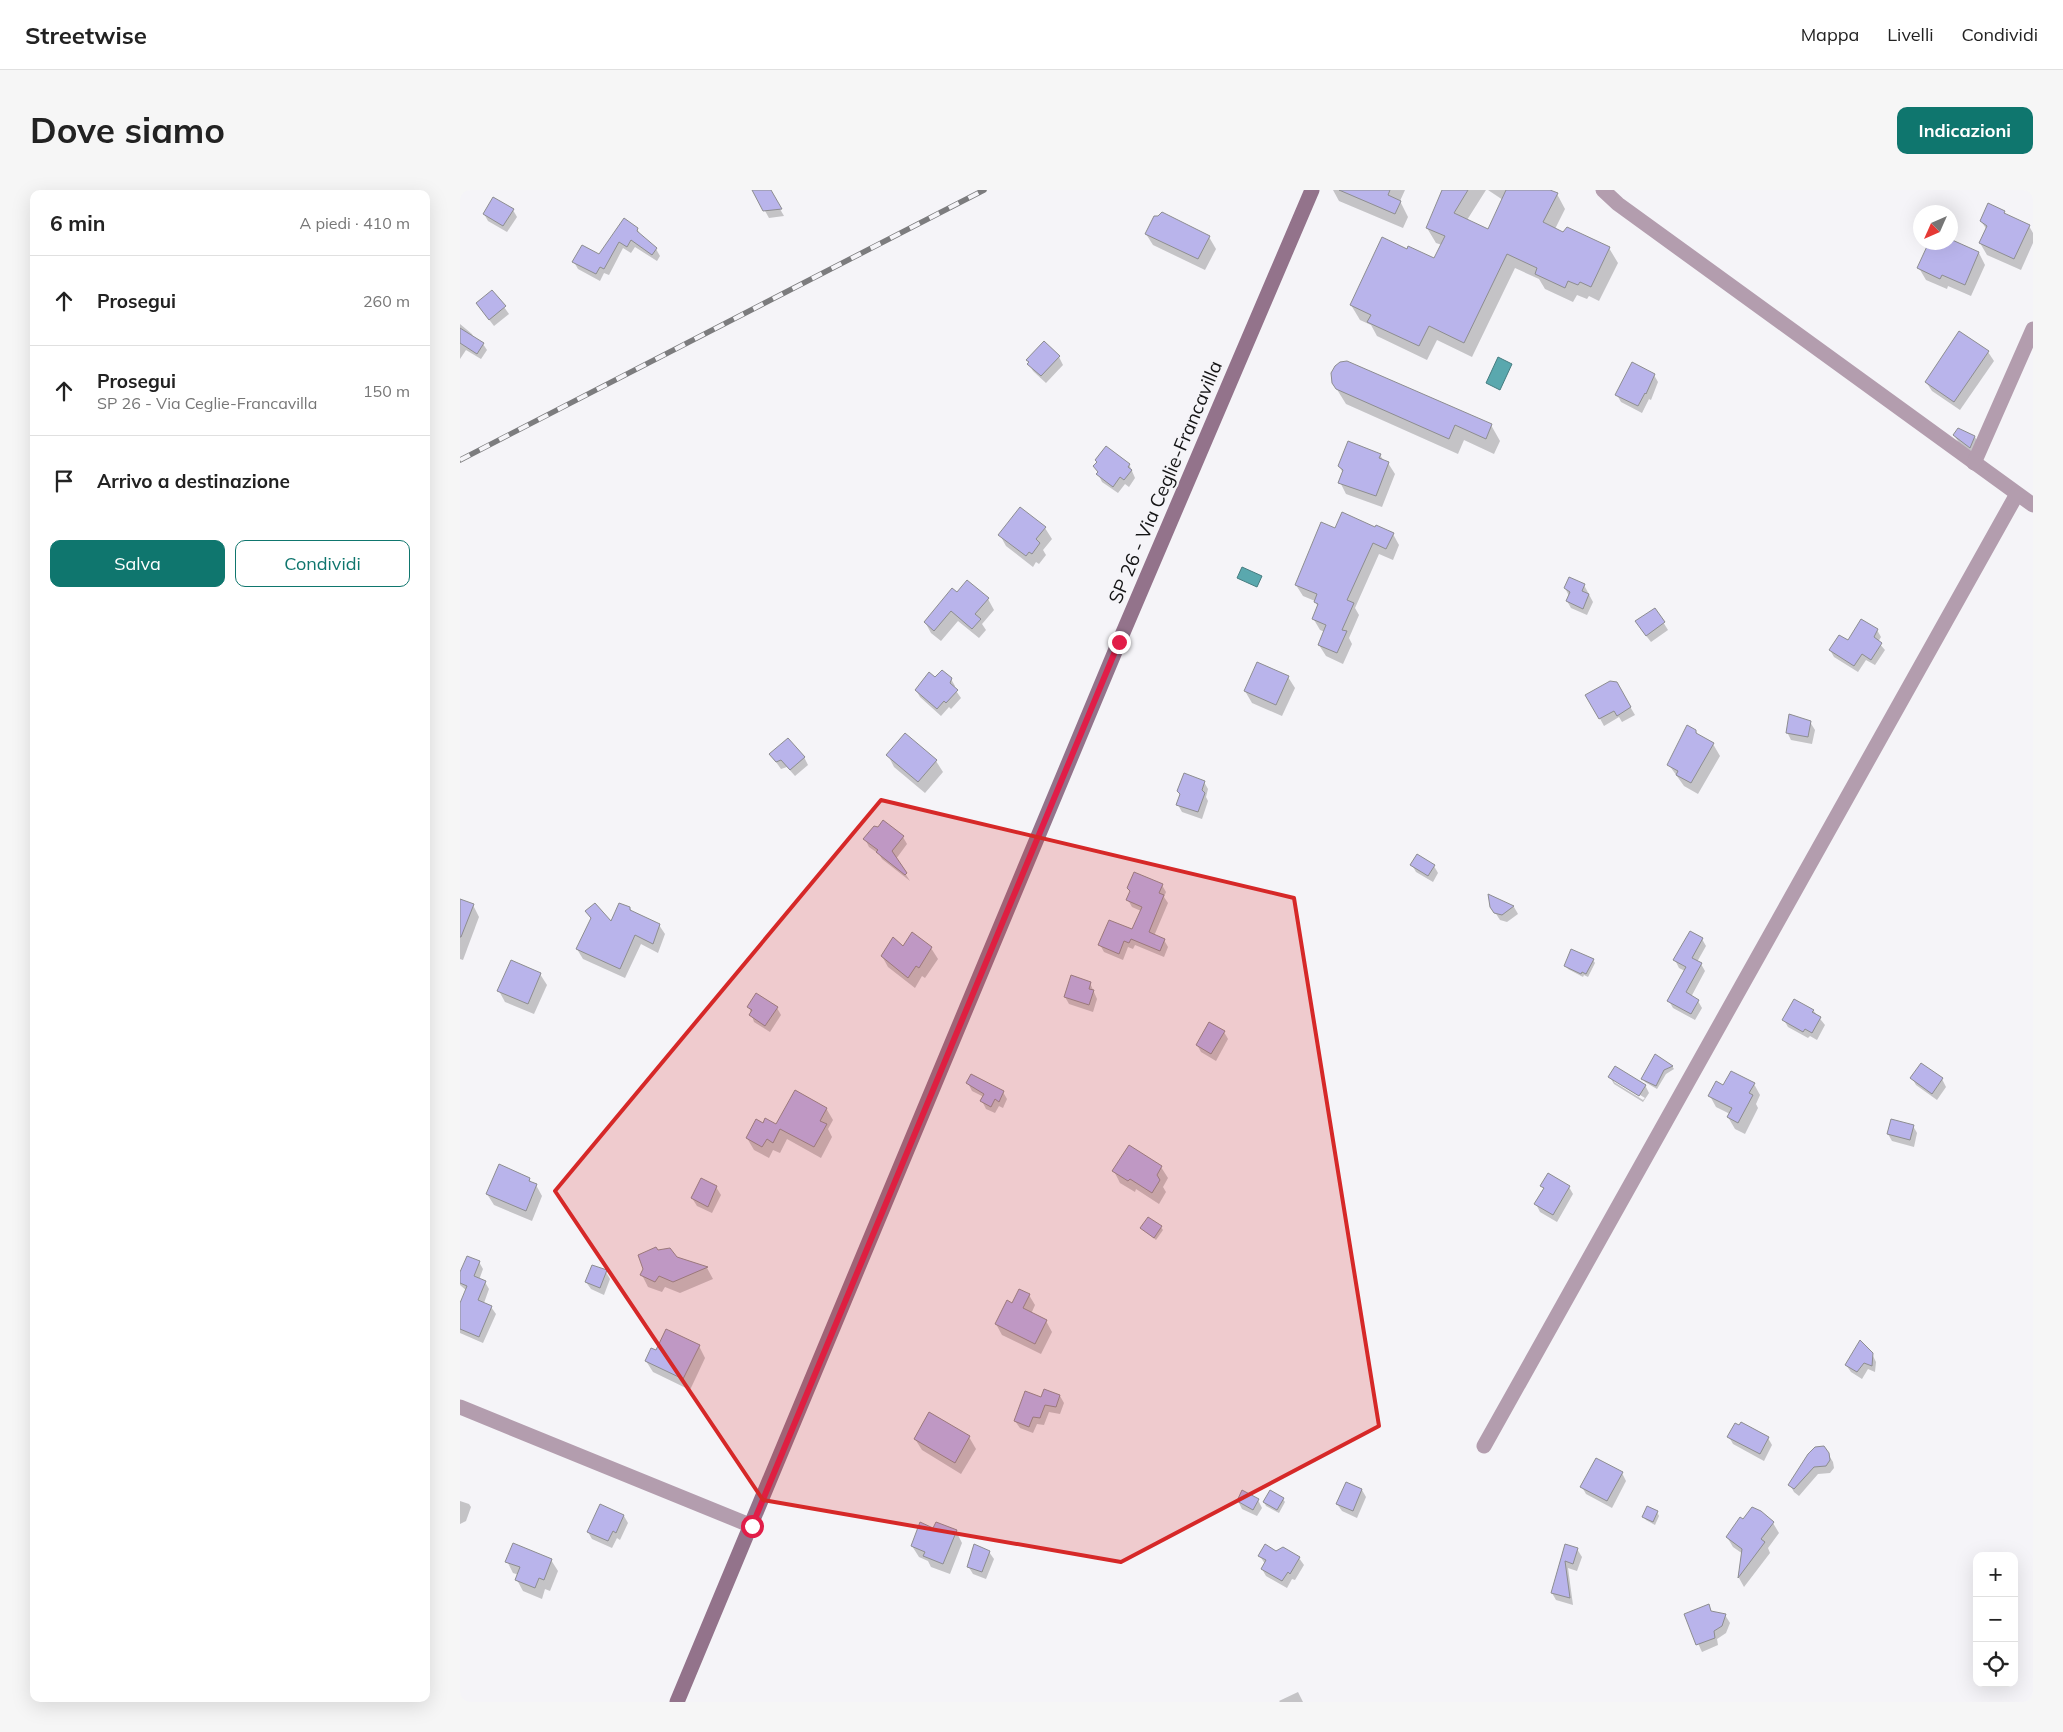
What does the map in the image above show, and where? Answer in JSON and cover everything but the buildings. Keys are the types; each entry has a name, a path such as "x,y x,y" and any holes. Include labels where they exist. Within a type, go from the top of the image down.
{"main road":[{"name":"SP 26 - Via Ceglie-Francavilla","path":"677,1702 752,1526 1115,651 1312,190"}],"street":[{"path":"1603,190 1618,204 2033,505"},
{"path":"1974,463 2033,329"},
{"path":"1484,1446 2017,494"},
{"path":"460,1407 752,1526"}],"highlighted area":[{"path":"881,800 1294,898 1379,1426 1121,1562 763,1500 555,1191"}],"water":[{"path":"1498,357 1512,364 1500,390 1486,383"},
{"path":"1242,567 1262,576 1257,587 1237,578"}],"railway":[{"path":"460,460 984,190"}],"route":[{"path":"752,1526 1119,642"}]}
